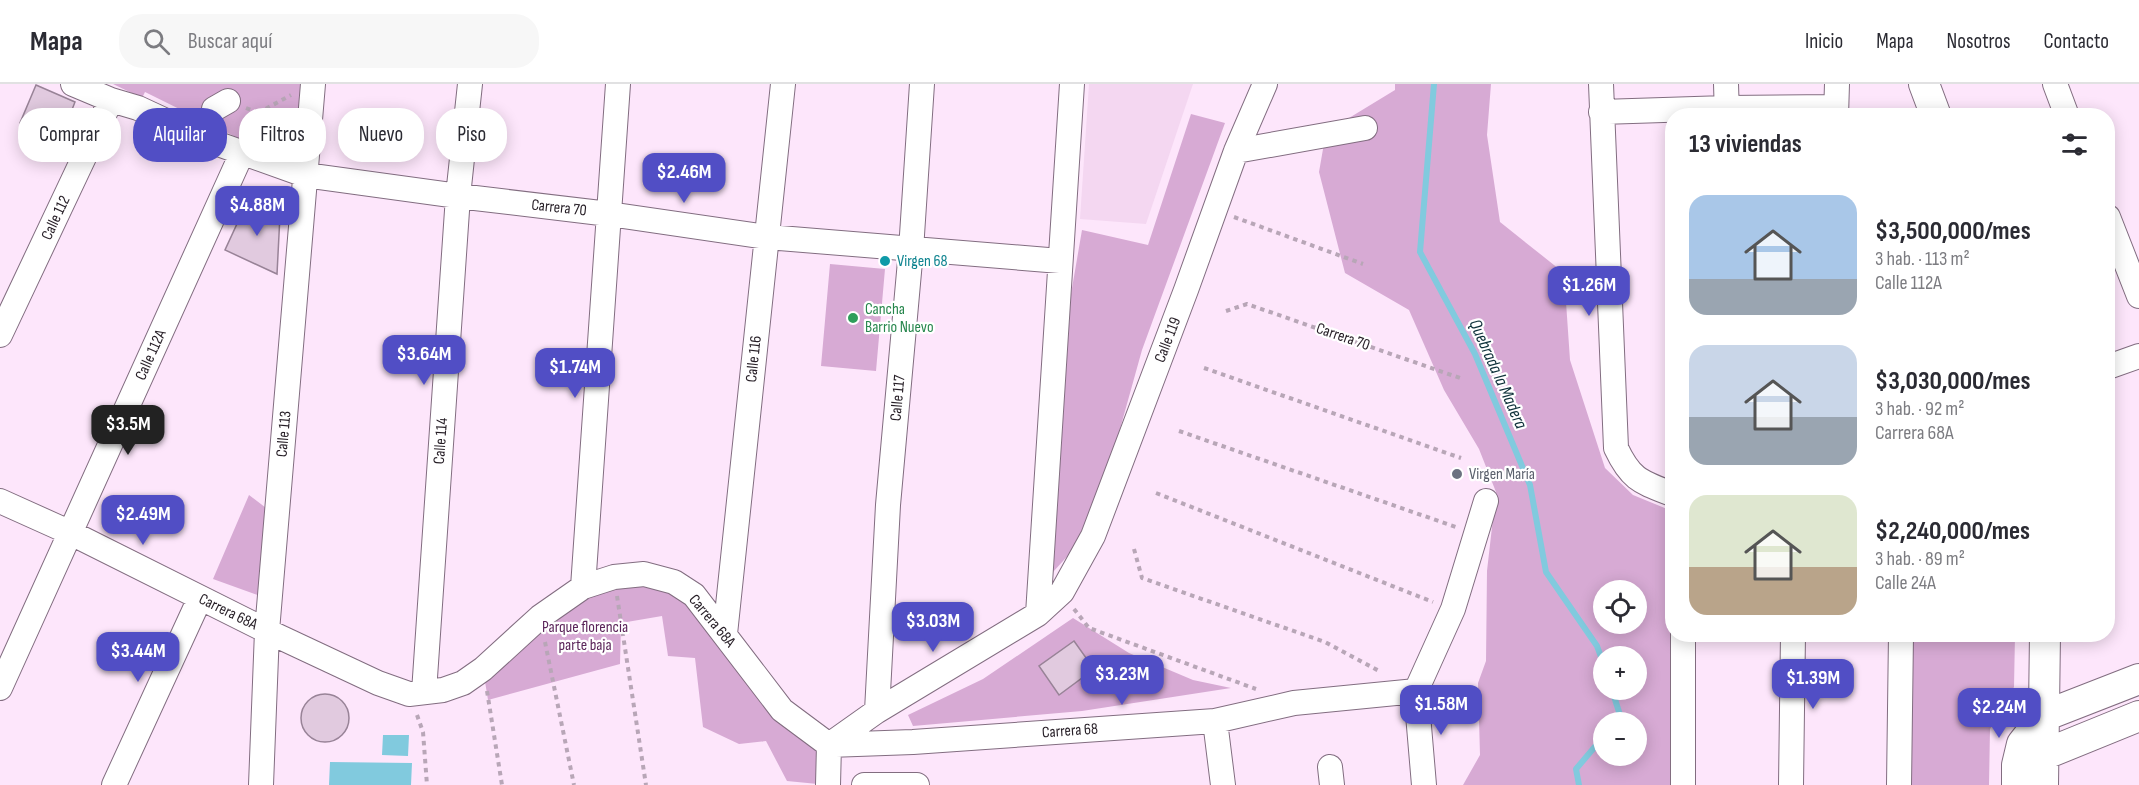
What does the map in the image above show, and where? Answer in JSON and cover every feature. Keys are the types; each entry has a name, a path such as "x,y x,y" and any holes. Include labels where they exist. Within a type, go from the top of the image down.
{"main road":[{"path":"1924,84 1933,108"},
{"path":"2044,716 2045,642"},
{"path":"2043,785 2026,768 2022,744 2044,716 2139,679"},
{"path":"2026,768 2139,716"}],"street":[{"name":"Carrera 70","path":"73,84 111,100 138,108 207,140 239,152"},
{"name":"Calle 114","path":"417,693 458,196 470,84"},
{"path":"583,586 618,84"},
{"name":"Calle 116","path":"725,634 783,84"},
{"name":"Calle 117","path":"878,711 888,505 911,250 922,84"},
{"path":"1038,614 1072,84"},
{"name":"Calle 119","path":"1062,591 1094,536 1236,151 1265,84"},
{"path":"1601,84 1616,448 1624,465 1640,482 1665,491"},
{"path":"2055,84 2064,108"},
{"name":"Calle 113","path":"261,785 267,631 305,175 305,88"},
{"name":"Calle 112","path":"0,336 111,100"},
{"path":"1601,112 1726,102 1836,102"},
{"path":"1236,151 1365,128"},
{"name":"Calle 112A","path":"0,688 239,160"},
{"name":"Carrera 70","path":"268,162 305,175 767,237 1060,261"},
{"path":"2115,235 2139,296"},
{"path":"2115,365 2139,356"},
{"name":"Carrera 68A","path":"0,501 71,532 267,631 378,683 417,693 443,690 463,683 483,669 540,617 583,586 614,577 644,574 674,582 694,595 782,710 829,745"},
{"path":"1424,785 1416,691 1453,609 1486,501"},
{"path":"828,785 829,745 878,711 1038,614 1062,591"},
{"path":"114,785 200,598"},
{"path":"1683,642 1683,785"},
{"path":"1791,785 1793,642"},
{"path":"1899,785 1901,642"},
{"name":"Carrera 68","path":"829,745 912,742 1215,721 1294,703 1416,691"},
{"path":"1215,721 1223,785"},
{"path":"864,785 917,785"}],"path":[{"path":"267,108 305,88"},
{"path":"221,105 239,109"},
{"path":"1214,210 1363,264"},
{"name":"Carrera 70","path":"1226,311 1247,304 1460,378"},
{"path":"1204,368 1461,458"},
{"path":"1179,431 1477,534"},
{"path":"1156,493 1453,609"},
{"path":"1134,549 1142,578 1325,642 1416,691"},
{"path":"614,577 646,785"},
{"path":"1062,591 1089,628 1294,703"},
{"path":"540,617 574,785"},
{"path":"483,669 502,785"},
{"path":"417,693 427,785"}],"shaded area":[{"path":"1089,84 1193,84 1146,224 1080,219"}],"green space":[{"path":"113,84 307,84 303,108 239,108 239,139 227,133 227,108 177,108 145,92 142,98"},
{"path":"1395,84 1491,84 1487,135 1500,222 1564,273 1570,360 1605,468 1633,495 1665,508 1665,642 1672,642 1672,785 1463,785 1480,755 1478,683 1486,661 1487,571 1496,492 1479,449 1444,390 1409,310 1345,273 1319,172 1326,132 1395,90"},
{"path":"1191,114 1225,123 1142,350 1108,472 1074,549 1053,572 1071,294 1082,230 1148,245"},
{"name":"Cancha Barrio Nuevo","path":"830,264 885,269 876,371 821,366"},
{"path":"249,495 274,514 263,597 213,579"},
{"name":"Parque florencia parte baja","path":"633,581 674,591 829,745 828,785 787,781 766,741 739,744 703,727 695,658 668,656 662,616 621,623 620,664 488,700 483,669 590,592"},
{"path":"1073,618 1129,653 1193,680 1231,688 1082,711 913,726 908,715 983,679"},
{"path":"1911,642 2015,642 2014,687 1990,729 1989,785 1908,785"}],"water":[{"path":"383,735 409,735 408,756 382,755"},
{"path":"330,762 412,763 411,785 329,785"}],"building":[{"path":"36,85 75,102 73,108 26,108"},
{"path":"248,200 280,215 277,274 225,250"},
{"path":"1074,641 1094,669 1059,695 1039,666"},
{"path":"320,694 330,694 342,701 349,713 349,723 342,735 330,742 320,742 305,731 301,723 301,713 312,698"}],"waterway":[{"name":"Quebrada la Madera","path":"1434,84 1420,252 1475,354 1530,485 1546,572 1597,646"},
{"name":"Quebrada la Madera","path":"1615,700 1619,712"},
{"name":"Quebrada la Madera","path":"1579,785 1576,769 1593,749"}],"place":[{"name":"Virgen 68","path":"885,261"},
{"name":"Cancha Barrio Nuevo","path":"853,318"},
{"name":"Virgen María","path":"1457,474"}]}
